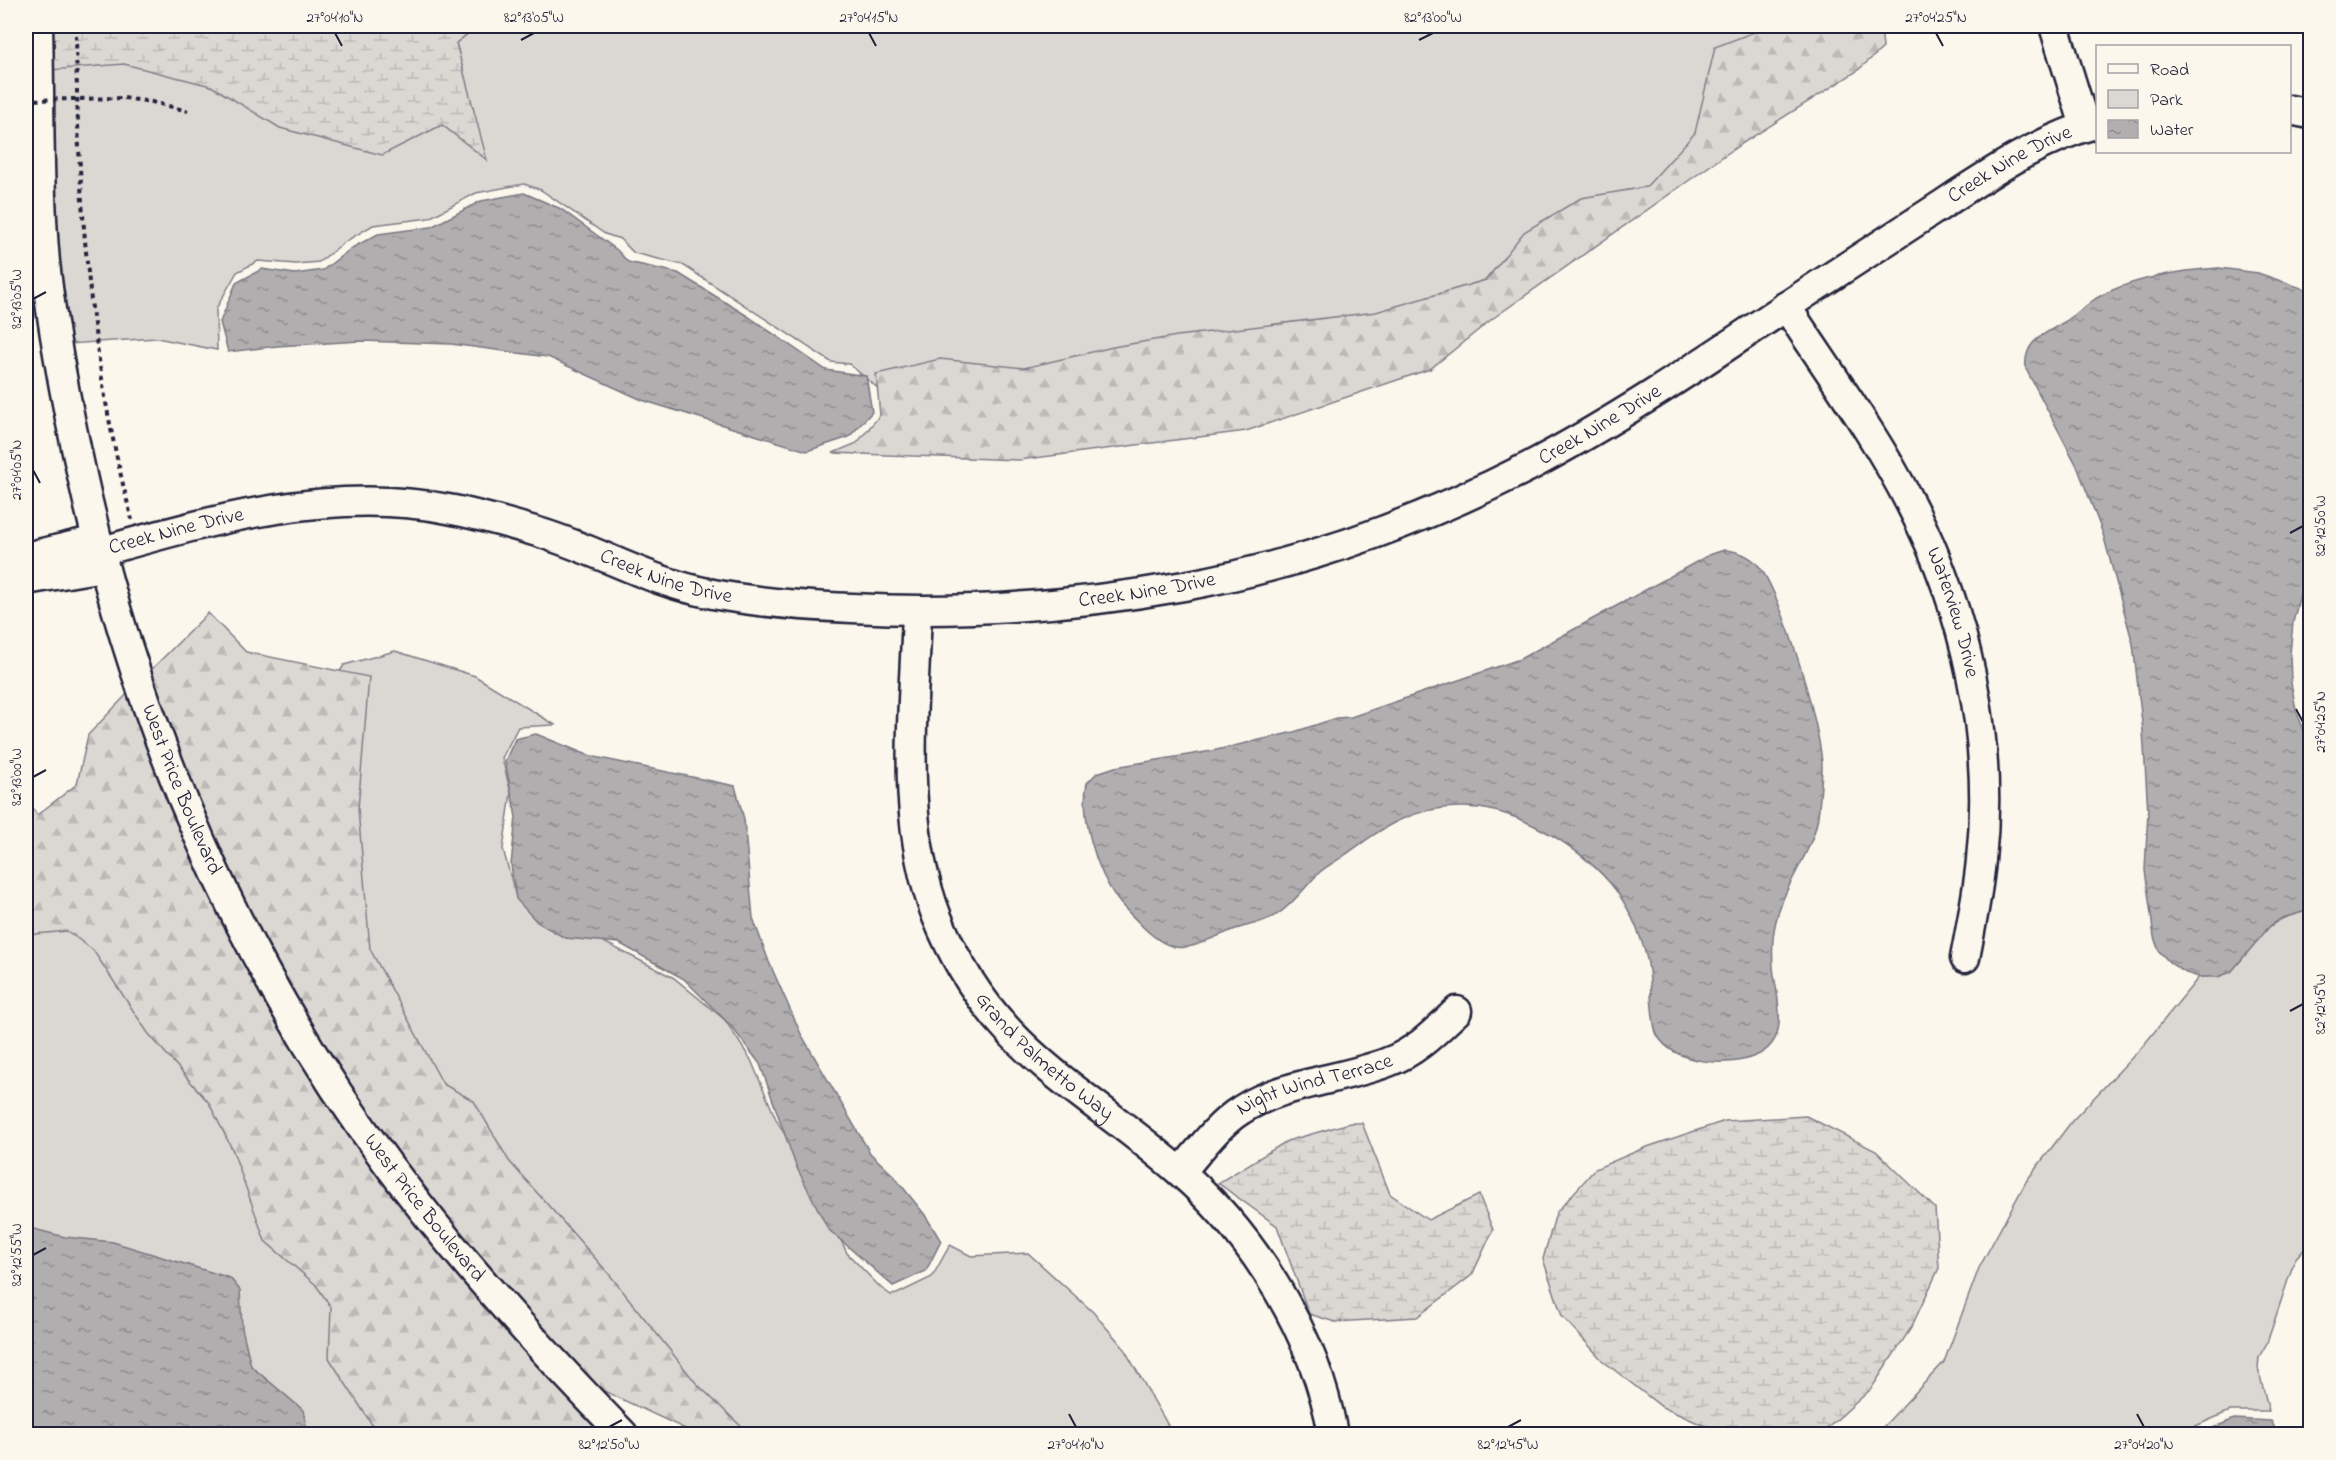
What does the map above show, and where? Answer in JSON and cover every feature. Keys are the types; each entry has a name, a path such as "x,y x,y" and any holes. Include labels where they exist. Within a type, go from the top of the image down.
{"street":[{"name":"West Price Boulevard","path":"38,26 45,261 62,388 100,553 141,691 194,828 257,955 291,1015 388,1164 453,1248 532,1342 622,1434"},
{"path":"2054,26 2091,124"},
{"path":"2291,110 2310,114"},
{"name":"Creek Nine Drive","path":"100,553 220,519 297,505 341,502 443,507 555,538 646,576 709,594 802,605 917,611 1028,607 1154,591 1251,571 1365,537 1421,516 1530,465 1606,421 1978,180 2060,135 2091,124"},
{"name":"Waterview Drive","path":"1786,306 1900,484 1938,564 1959,626 1978,719 1983,785 1981,859 1965,958"},
{"path":"26,557 100,553"},
{"path":"26,580 100,553"},
{"name":"Grand Palmetto Way","path":"917,611 912,780 914,815 918,854 944,934 973,988 1016,1042 1043,1066 1181,1172 1229,1222 1257,1258 1302,1340 1319,1382 1333,1434"},
{"name":"Night Wind Terrace","path":"1181,1172 1214,1134 1241,1110 1271,1096 1389,1062 1416,1048 1457,1011"}],"path":[{"path":"76,26 76,114 83,235 97,352 138,541"},
{"path":"26,100 124,98 188,111"}],"green space":[{"path":"50,26 478,26 456,43 487,160 442,125 382,155 280,128 211,86 124,64 50,70"},
{"path":"478,26 1770,26 1765,28 1666,181 1492,272 1486,280 1436,295 1322,340 886,395 849,364 831,362 683,265 634,253 620,239 605,234 541,190 524,184 476,193 429,218 373,225 346,241 319,262 296,264 258,261 237,272 216,309 217,350 157,338 68,344 57,259 50,70 125,58 465,78 456,43"},
{"path":"1770,26 1881,26 1883,48 1857,71 1738,146 1492,319 1430,369 1246,431 1019,460 833,453 857,443 880,415 876,374 940,359 1024,368 1113,347 1177,336 1376,312 1486,280 1524,232 1581,198 1646,187 1695,133 1715,47"},
{"path":"208,613 246,652 369,677 358,809 370,949 443,1084 474,1101 509,1161 609,1274 696,1383 749,1434 696,1434 591,1385 542,1334 397,1157 338,1069 267,949 204,823 148,673"},
{"path":"395,651 475,676 555,725 518,727 502,758 511,793 503,849 516,897 674,978 725,1020 751,1060 776,1119 822,1200 847,1253 881,1288 891,1295 897,1294 932,1277 950,1245 971,1256 1028,1253 1093,1312 1123,1347 1173,1434 724,1434 288,896 312,717 344,665"},
{"path":"129,692 247,961 605,1434 378,1434 329,1358 331,1307 316,1285 265,1241 233,1151 209,1103 148,1033 93,950 67,931 26,935 26,799 37,815 77,784 88,735"},
{"path":"2310,910 2310,1242 2295,1259 2267,1343 2259,1357 2258,1368 2269,1411 2230,1411 2191,1428 2185,1434 1873,1434 1884,1426 1944,1362 1979,1268 2027,1180 2072,1121 2142,1047 2199,977 2225,973 2240,962 2259,937 2273,924 2288,916"},
{"path":"78,928 254,1154 405,1434 40,1434 26,1425 26,934"},
{"path":"1806,1116 1876,1151 1935,1208 1939,1268 1911,1328 1871,1389 1822,1433 1723,1434 1662,1407 1603,1361 1562,1316 1543,1259 1556,1213 1595,1169 1644,1148 1725,1121"},
{"path":"1350,1123 1362,1123 1390,1194 1428,1220 1479,1195 1493,1230 1472,1275 1417,1317 1335,1322 1309,1314 1277,1226 1218,1183 1287,1141"}],"water":[{"path":"524,193 561,209 617,250 628,262 678,273 749,317 826,370 866,376 872,412 849,437 807,451 642,400 548,357 451,344 361,341 277,346 228,352 220,322 236,283 262,269 295,274 323,270 352,248 378,234 431,227 481,201"},
{"path":"2219,268 2258,273 2310,291 2310,570 2293,622 2290,654 2291,683 2296,710 2310,746 2310,910 2282,918 2270,926 2231,972 2218,977 2199,977 2186,973 2170,963 2159,951 2154,937 2145,870 2148,812 2143,731 2133,644 2103,534 2077,466 2026,369 2026,359 2037,339 2108,292 2155,277"},
{"path":"1724,550 1743,554 1751,559 1768,580 1789,632 1809,696 1821,751 1819,809 1814,835 1785,895 1774,932 1773,967 1779,1004 1778,1029 1767,1049 1755,1056 1730,1062 1702,1061 1688,1058 1665,1045 1657,1035 1655,1028 1649,967 1644,949 1633,919 1616,891 1596,869 1563,842 1525,821 1504,814 1464,807 1429,810 1414,814 1386,827 1323,870 1276,915 1186,947 1166,944 1156,938 1123,907 1109,887 1096,859 1086,811 1087,783 1097,773 1115,767 1212,751 1294,732 1337,718 1351,717 1520,659 1709,555"},
{"path":"536,734 590,756 735,786 744,819 753,918 769,962 801,1034 870,1153 893,1175 925,1215 941,1241 926,1271 893,1286 828,1229 796,1166 760,1064 731,1026 684,979 619,943 565,938 537,922 516,899 511,865 516,817 505,761 515,739"},
{"path":"26,1227 65,1237 113,1242 230,1278 240,1290 242,1328 251,1366 303,1410 308,1434 44,1434 26,1420"},
{"path":"2234,1419 2271,1421 2278,1434 2199,1434"}]}
